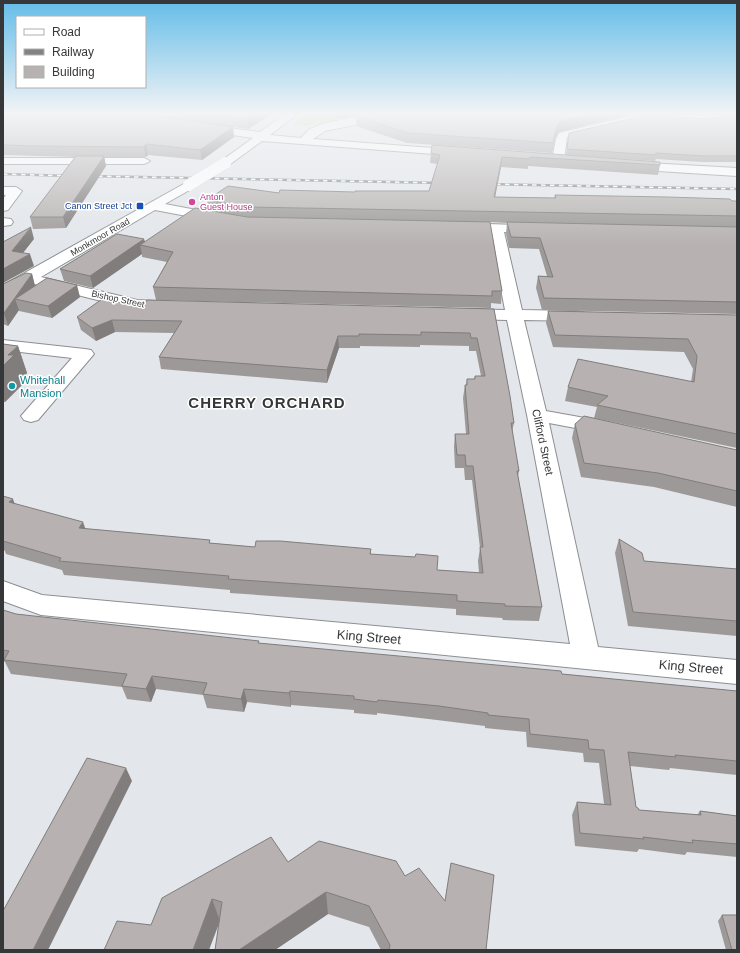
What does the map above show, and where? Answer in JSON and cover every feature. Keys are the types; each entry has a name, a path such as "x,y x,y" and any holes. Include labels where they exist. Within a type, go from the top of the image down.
{"street":[{"name":"Monkmoor Road","path":"3,292 189,185 235,156"},
{"path":"543,159 573,161"},
{"path":"8,161 144,161"},
{"path":"619,165 737,172"},
{"path":"3,191 16,191 3,207"},
{"path":"153,206 233,221"},
{"path":"449,227 550,229"},
{"name":"Clifford Street","path":"496,228 537,415 586,657"},
{"name":"Bishop Street","path":"28,278 137,305 189,307"},
{"path":"451,313 594,317"},
{"path":"3,345 85,354 31,416"},
{"path":"537,415 624,432"},
{"name":"King Street","path":"3,591 42,605 737,672"}],"building":[{"path":"76,156 104,156 63,217 30,217"},
{"path":"440,156 586,156 660,162 660,165 530,157 529,159 502,157 494,197 556,198 555,195 730,199 732,201 737,201 737,216 247,207 207,200 228,186 279,193 280,190 355,192 429,191"},
{"path":"195,208 247,217 490,222 502,291 492,291 492,296 153,287 173,252 140,245"},
{"path":"507,222 737,227 737,302 544,298 538,276 553,277 540,238 511,237"},
{"path":"31,227 12,251 30,254 3,269 3,242"},
{"path":"117,234 144,239 90,276 60,269"},
{"path":"26,273 32,274 3,313 3,284"},
{"path":"47,278 77,285 48,306 15,299"},
{"path":"102,299 143,307 147,300 494,309 514,423 511,423 519,471 517,471 542,607 505,606 505,604 457,601 457,595 228,579 229,576 59,561 61,558 3,541 3,496 13,499 9,502 83,522 79,528 210,540 209,543 255,547 256,541 280,541 371,549 370,554 415,557 416,554 438,556 437,570 483,573 480,547 483,547 473,466 466,466 465,455 457,455 455,434 469,434 465,385 467,385 467,379 475,379 475,376 485,376 477,338 471,338 470,333 421,332 421,335 359,334 359,336 338,336 327,370 159,357 182,321 112,320 92,328 77,317"},
{"path":"548,311 737,315 737,434 597,405 608,396 568,387 578,359 694,382 697,356 688,339 555,335"},
{"path":"3,344 18,346 8,355 14,355 3,366"},
{"path":"584,416 737,450 737,491 658,473 584,463 575,424"},
{"path":"619,539 642,553 644,561 737,569 737,621 633,612"},
{"path":"3,610 16,614 259,641 258,643 561,671 562,674 737,691 737,761 628,752 636,807 639,810 701,815 700,811 737,816 737,844 692,840 693,843 643,837 644,839 580,833 577,802 611,805 604,750 589,749 588,740 530,734 529,719 488,715 488,713 439,706 354,699 354,696 290,691 289,693 244,689 241,699 203,694 207,683 152,676 146,689 122,686 127,674 4,660 9,651 3,650"},
{"path":"87,758 126,768 33,950 3,950 3,911"},
{"path":"271,837 288,862 319,841 396,861 405,876 419,868 445,901 451,863 494,875 486,950 389,950 390,945 369,906 326,892 239,950 215,950 222,902 212,899 193,950 104,950 117,921 151,925 162,898"},
{"path":"722,915 737,915 737,950 732,950"}],"railway":[{"path":"3,174 71,176"},
{"path":"89,176 443,183"},
{"path":"487,184 737,189"}],"place":[{"name":"Anton Guest House","path":"192,202"},
{"name":"Canon Street Jct","path":"140,206"},
{"name":"Whitehall Mansion","path":"12,386"}],"district":[{"name":"CHERRY ORCHARD","path":"267,402"}]}
